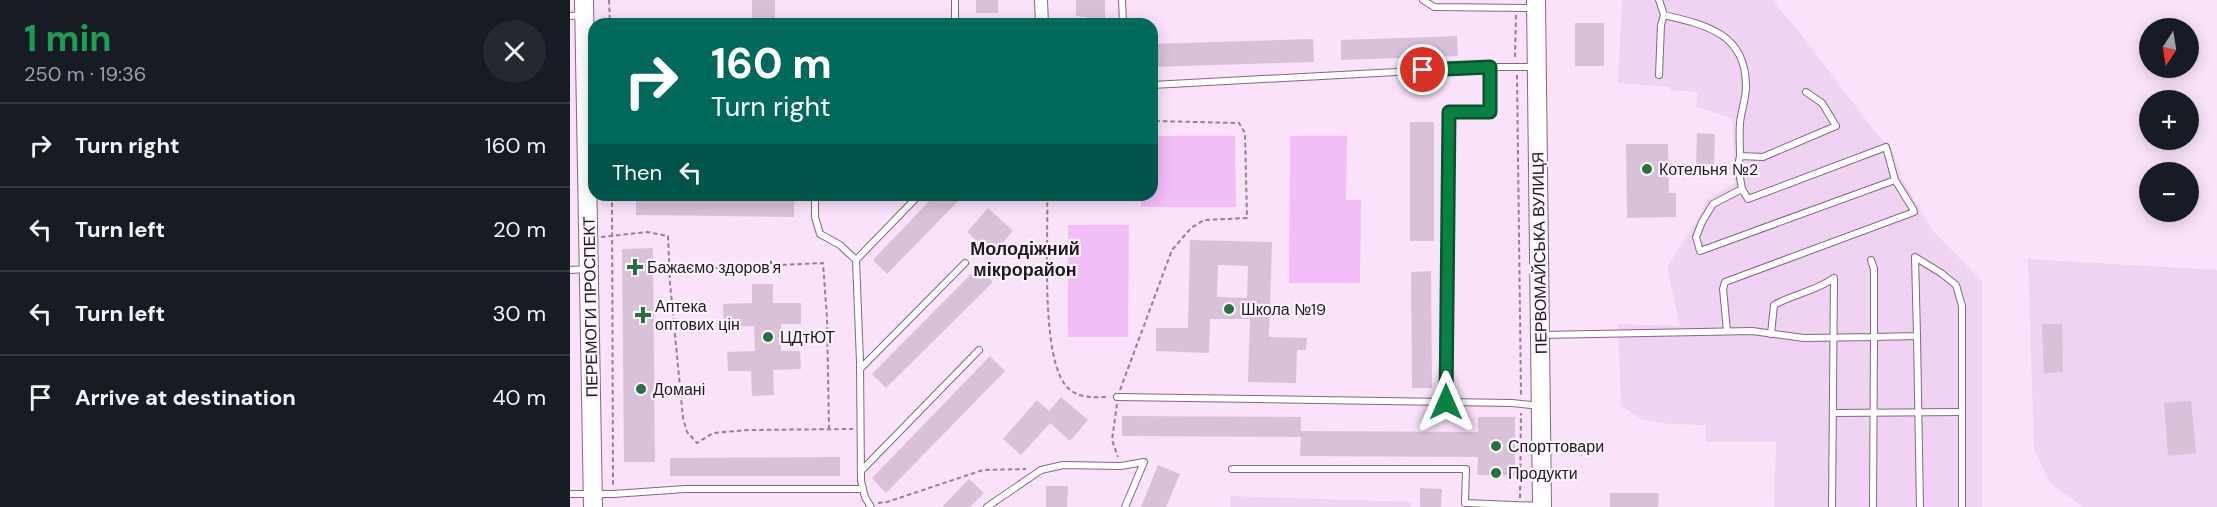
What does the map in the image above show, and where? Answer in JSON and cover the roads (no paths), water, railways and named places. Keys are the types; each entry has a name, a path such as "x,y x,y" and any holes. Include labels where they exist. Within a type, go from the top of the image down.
{"main road":[{"name":"ПЕРВОМАЙСЬКА ВУЛИЦЯ","path":"1536,4 1542,506"},
{"name":"ПЕРЕМОГИ ПРОСПЕКТ","path":"579,10 588,146"},
{"name":"ПЕРЕМОГИ ПРОСПЕКТ","path":"591,201 589,237 593,501"}],"street":[{"path":"1041,0 1042,18"}],"lane":[{"path":"955,0 955,18"},
{"path":"1122,0 1123,18"},
{"path":"1423,0 1434,7 1516,8 1536,4"},
{"path":"1659,0 1665,15 1661,24 1659,75"},
{"path":"1665,15 1694,22 1721,34 1734,44 1744,61 1746,88 1739,125 1738,166 1742,189 1748,199 1886,147 1895,180 1914,212 1725,282 1723,289 1727,332"},
{"path":"1446,402 1449,112 1490,112 1490,67"},
{"path":"1158,85 1490,67 1536,67"},
{"path":"1740,156 1763,157 1836,126 1822,103 1806,92"},
{"path":"1742,189 1713,204 1696,237 1700,251 1895,180"},
{"path":"815,201 815,217 820,234 840,244 855,260 860,369 861,471 863,489 870,505"},
{"path":"855,260 913,201"},
{"path":"1920,507 1915,257 1956,285 1962,306 1962,507"},
{"path":"1871,260 1874,269 1873,507"},
{"path":"860,369 966,263"},
{"path":"570,270 590,268"},
{"path":"1771,334 1774,305 1788,297 1822,286 1834,278 1832,507"},
{"path":"1540,335 1727,332 1804,338 1917,336"},
{"path":"861,471 979,350"},
{"path":"1118,397 1446,402 1541,406"},
{"path":"1833,413 1962,412"},
{"path":"987,507 1041,470 1063,465 1121,466 1144,462 1125,507"},
{"path":"1232,469 1466,469 1465,502 1479,505 1542,506"},
{"path":"570,494 593,501 613,494 685,489 863,489"}],"place":[{"name":"Котельня №2","path":"1647,169"},
{"name":"Бажаємо здоров'я","path":"635,267"},
{"name":"Школа №19","path":"1229,309"},
{"name":"Аптека оптових цін","path":"643,315"},
{"name":"ЦДтЮТ","path":"768,337"},
{"name":"Домані","path":"641,389"},
{"name":"Спорттовари","path":"1496,446"},
{"name":"Продукти","path":"1496,473"}],"district":[{"name":"Молодіжний мікрорайон","path":"1025,259"}]}
